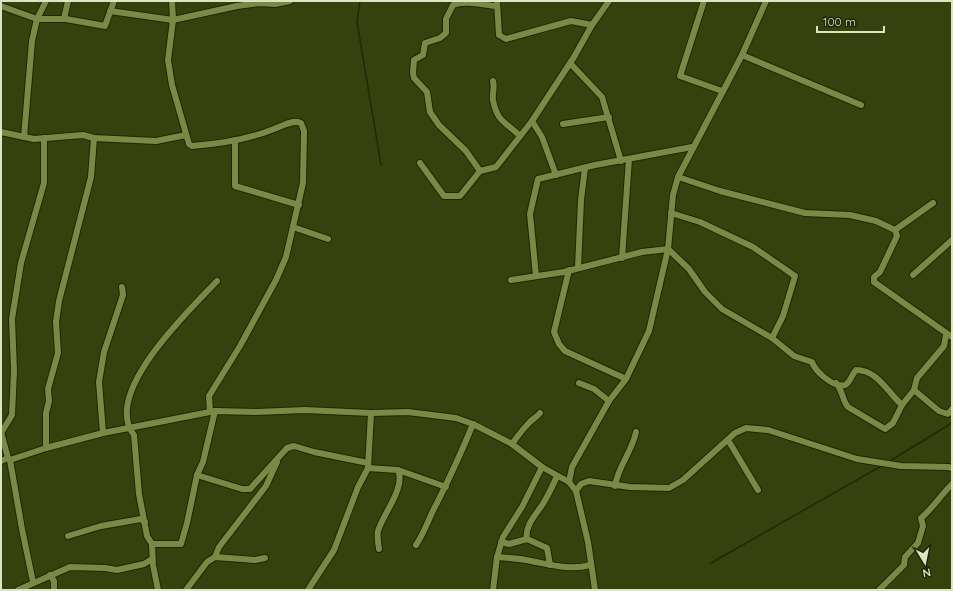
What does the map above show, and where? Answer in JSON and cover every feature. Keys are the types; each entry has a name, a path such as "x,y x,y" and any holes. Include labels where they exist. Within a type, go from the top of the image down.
{"street":[{"path":"24,137 32,41 37,19 46,1"},
{"path":"64,19 68,1"},
{"path":"1,6 37,19 64,19 105,26 114,1"},
{"path":"152,544 181,544 186,530 197,475 203,462 212,412 209,396 240,346 276,280 286,257 303,183 304,131 301,123 295,122 217,144 192,146 189,144 172,85 168,60 173,20 172,1"},
{"path":"110,11 173,20 261,2 275,4 290,1"},
{"path":"420,163 444,196 460,196 480,171 496,167 532,121 570,63 592,25 609,1"},
{"path":"704,1 680,76 722,91"},
{"path":"569,482 572,467 609,402 626,379 649,331 668,248 673,195 678,177 692,147 742,55 766,1"},
{"path":"480,171 466,151 439,125 430,112 427,92 414,78 412,68 414,60 423,55 425,42 440,38 446,33 446,19 452,4 459,2 497,4 499,36 506,39 571,21 592,25"},
{"path":"742,55 861,105"},
{"path":"570,63 602,97 621,161"},
{"path":"493,82 494,86 492,98 497,116 520,136"},
{"path":"563,124 609,117"},
{"path":"532,121 542,138 556,175"},
{"path":"1,132 24,137 44,138 83,135 94,138 156,141 186,135"},
{"path":"34,582 22,529 9,459 1,433 12,415 14,371 12,319 21,264 44,183 44,138"},
{"path":"46,448 48,389 58,353 56,322 59,301 91,176 94,138"},
{"path":"235,140 235,186 299,205"},
{"path":"536,276 530,214 538,179 585,168 692,147"},
{"path":"622,258 629,159"},
{"path":"578,268 581,200 585,168"},
{"path":"678,177 720,191 805,213 850,216 876,221 895,230 897,236 880,272 874,277 874,282 949,336 944,346 918,378 914,385 914,390 902,404 893,423 885,429 848,407 844,402 841,389 836,383"},
{"path":"895,230 933,202"},
{"path":"671,213 700,222 753,247 795,276 783,316 772,338"},
{"path":"294,227 328,239"},
{"path":"913,275 952,240"},
{"path":"511,280 569,270 668,248"},
{"path":"668,248 689,269 705,292 722,308 772,338 794,356 812,362 818,372 828,380 846,384 855,371 864,371 888,388 894,398 902,404"},
{"path":"569,270 554,332 555,338 566,351 626,379"},
{"path":"158,590 152,559 152,544 147,536 139,494 134,435 128,428 126,413 140,372 165,337 217,281"},
{"path":"103,433 99,382 104,352 123,295 122,287"},
{"path":"579,383 594,389 609,402"},
{"path":"914,390 940,411 948,414 952,409"},
{"path":"1,461 103,433 212,412 305,410 371,413 408,412 428,413 456,418 473,424 512,444 542,467 569,482 576,491 595,590"},
{"path":"308,590 334,550 358,487 368,466 371,413"},
{"path":"512,444 530,421 535,420 540,413"},
{"path":"416,545 446,487 473,424"},
{"path":"576,491 581,484 589,481 615,486 669,488 688,476 728,440 746,428 760,428 857,460 901,466 952,468"},
{"path":"615,486 617,475 630,452 636,432"},
{"path":"728,440 758,490"},
{"path":"197,475 247,490 256,484 287,448 294,446 368,466 398,470 446,487"},
{"path":"186,590 207,562 215,557 219,547 266,486 272,475 277,459"},
{"path":"493,590 497,557 501,542 542,467"},
{"path":"379,549 378,533 400,480 398,470"},
{"path":"527,539 526,535 531,520 544,503 557,476"},
{"path":"879,590 904,565 905,557 918,543 923,526 921,518 932,509 937,499 952,484"},
{"path":"68,536 100,526 141,519 145,522"},
{"path":"501,542 509,544 527,539 547,548 550,565"},
{"path":"215,557 255,560 265,558"},
{"path":"497,557 577,568 591,565"},
{"path":"18,590 70,567 117,570 144,564 152,559"},
{"path":"50,575 54,581 54,590"}],"waterway":[{"path":"360,1 357,22 381,165"},
{"path":"890,461 952,423"},
{"path":"711,563 883,465"}]}
